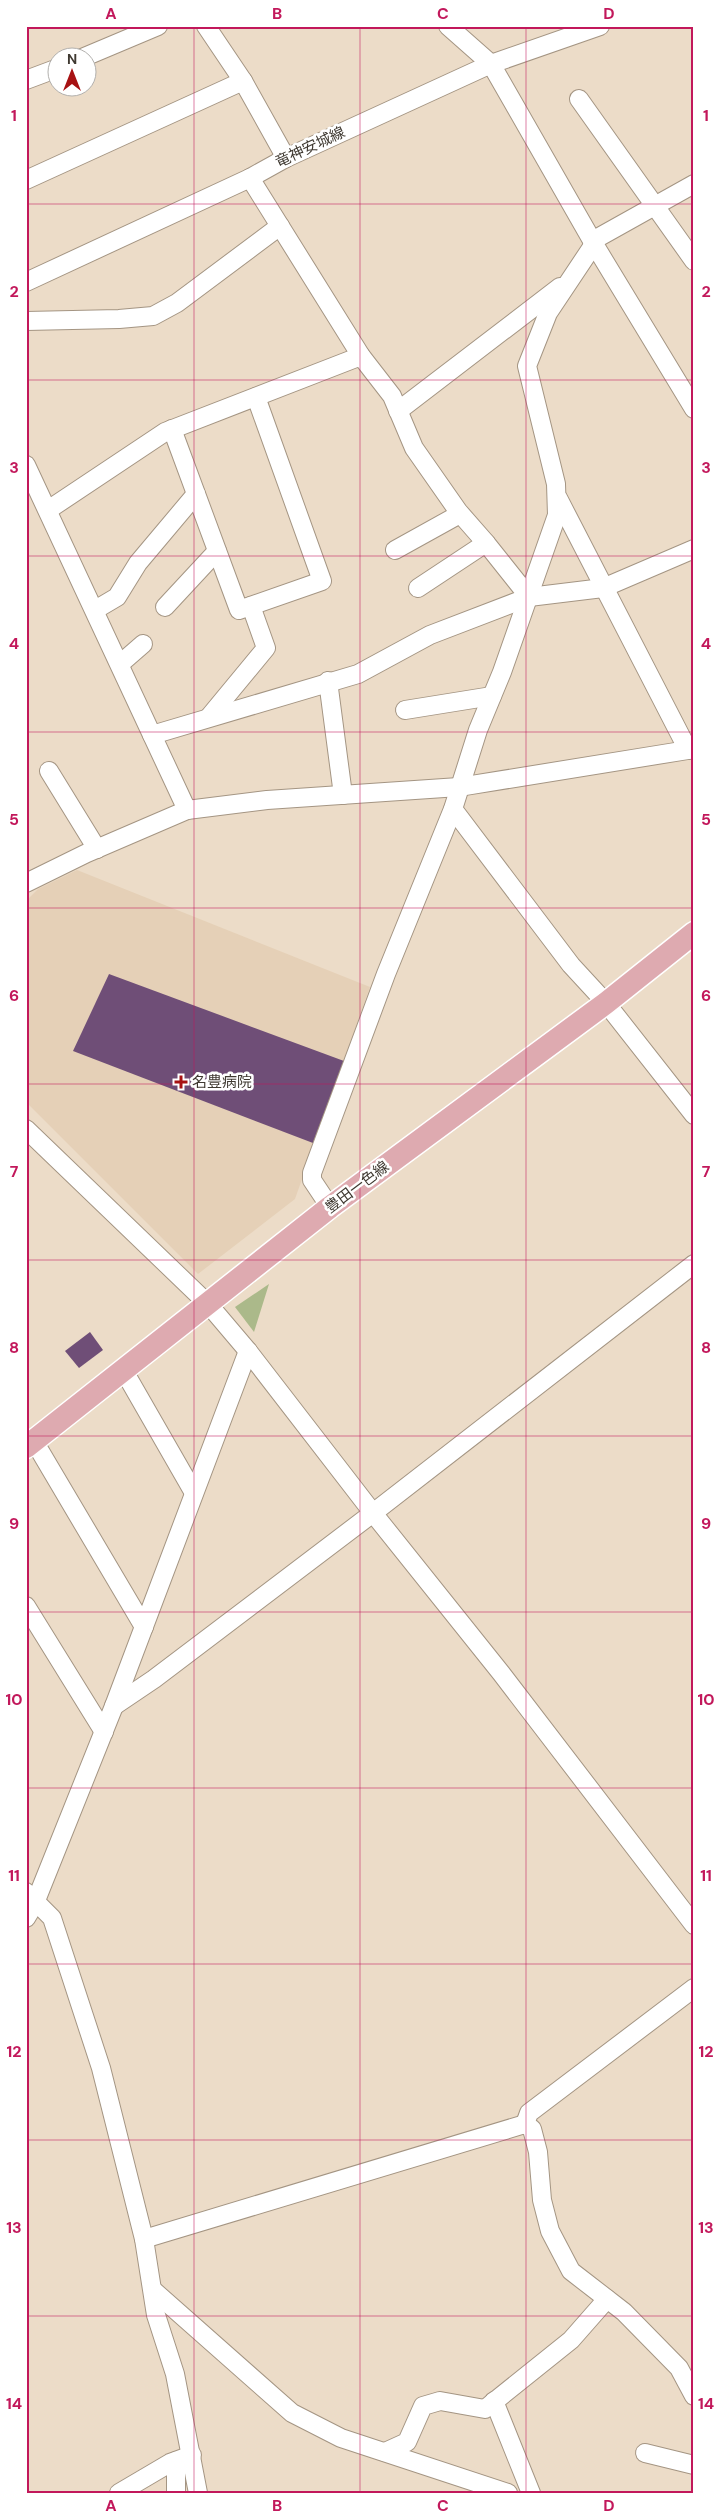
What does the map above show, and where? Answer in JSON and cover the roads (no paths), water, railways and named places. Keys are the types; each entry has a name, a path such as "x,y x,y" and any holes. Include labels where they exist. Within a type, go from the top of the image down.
{"main road":[{"name":"豊田一色線","path":"30,1444 209,1305 330,1207 606,1003 694,933"}],"street":[{"path":"98,51 158,26"},
{"path":"206,26 242,81 286,158"},
{"path":"448,26 491,64 593,242 693,405"},
{"name":"竜神安城線","path":"26,282 250,178 286,158 491,64 600,26"},
{"path":"26,80 48,72"},
{"path":"26,180 242,81"},
{"path":"579,99 694,261"},
{"path":"250,178 361,356 392,396 414,448 460,514 529,597"},
{"path":"330,1207 312,1180 312,1173 386,974 453,809 459,787 529,597 557,514 556,484 527,366 548,313 593,242 694,184"},
{"path":"26,321 119,319 153,316 177,303 280,226"},
{"path":"398,411 572,277"},
{"path":"48,510 172,429 361,356"},
{"path":"172,429 239,610 322,581 256,397"},
{"path":"26,465 187,810"},
{"path":"26,883 97,849 187,810 267,800 459,787 691,749 603,588 556,493"},
{"path":"95,610 117,597 138,563 196,494"},
{"path":"395,550 460,514"},
{"path":"418,588 486,543"},
{"path":"152,735 328,681 358,674 430,635 529,597 603,588 694,549"},
{"path":"165,607 217,551"},
{"path":"209,717 266,648 251,606"},
{"path":"120,664 143,644"},
{"path":"328,681 343,795"},
{"path":"404,710 492,696"},
{"path":"49,771 97,849"},
{"path":"453,809 571,965 606,1003 694,1115"},
{"path":"26,1129 209,1305 248,1351 373,1514 501,1673 694,1925"},
{"path":"114,1706 154,1679 373,1514 694,1264"},
{"path":"198,2493 184,2458 171,2359 156,2315 154,2291 144,2239 101,2068 52,1918 29,1904 104,1732 248,1351"},
{"path":"124,1370 194,1493"},
{"path":"30,1444 144,1627"},
{"path":"26,1606 104,1732"},
{"path":"525,2124 529,2114 694,1988"},
{"path":"144,2239 525,2124"},
{"path":"525,2124 532,2130 538,2152 542,2200 550,2231 571,2271 624,2312 680,2368 694,2396"},
{"path":"154,2291 292,2413 341,2438 508,2493"},
{"path":"385,2452 407,2442 423,2406 440,2400 485,2409 571,2340 607,2299"},
{"path":"494,2401 531,2493"},
{"path":"645,2453 694,2465"},
{"path":"119,2493 184,2458"},
{"path":"176,2493 184,2458"}],"place":[{"name":"名豊病院","path":"181,1082"}]}
